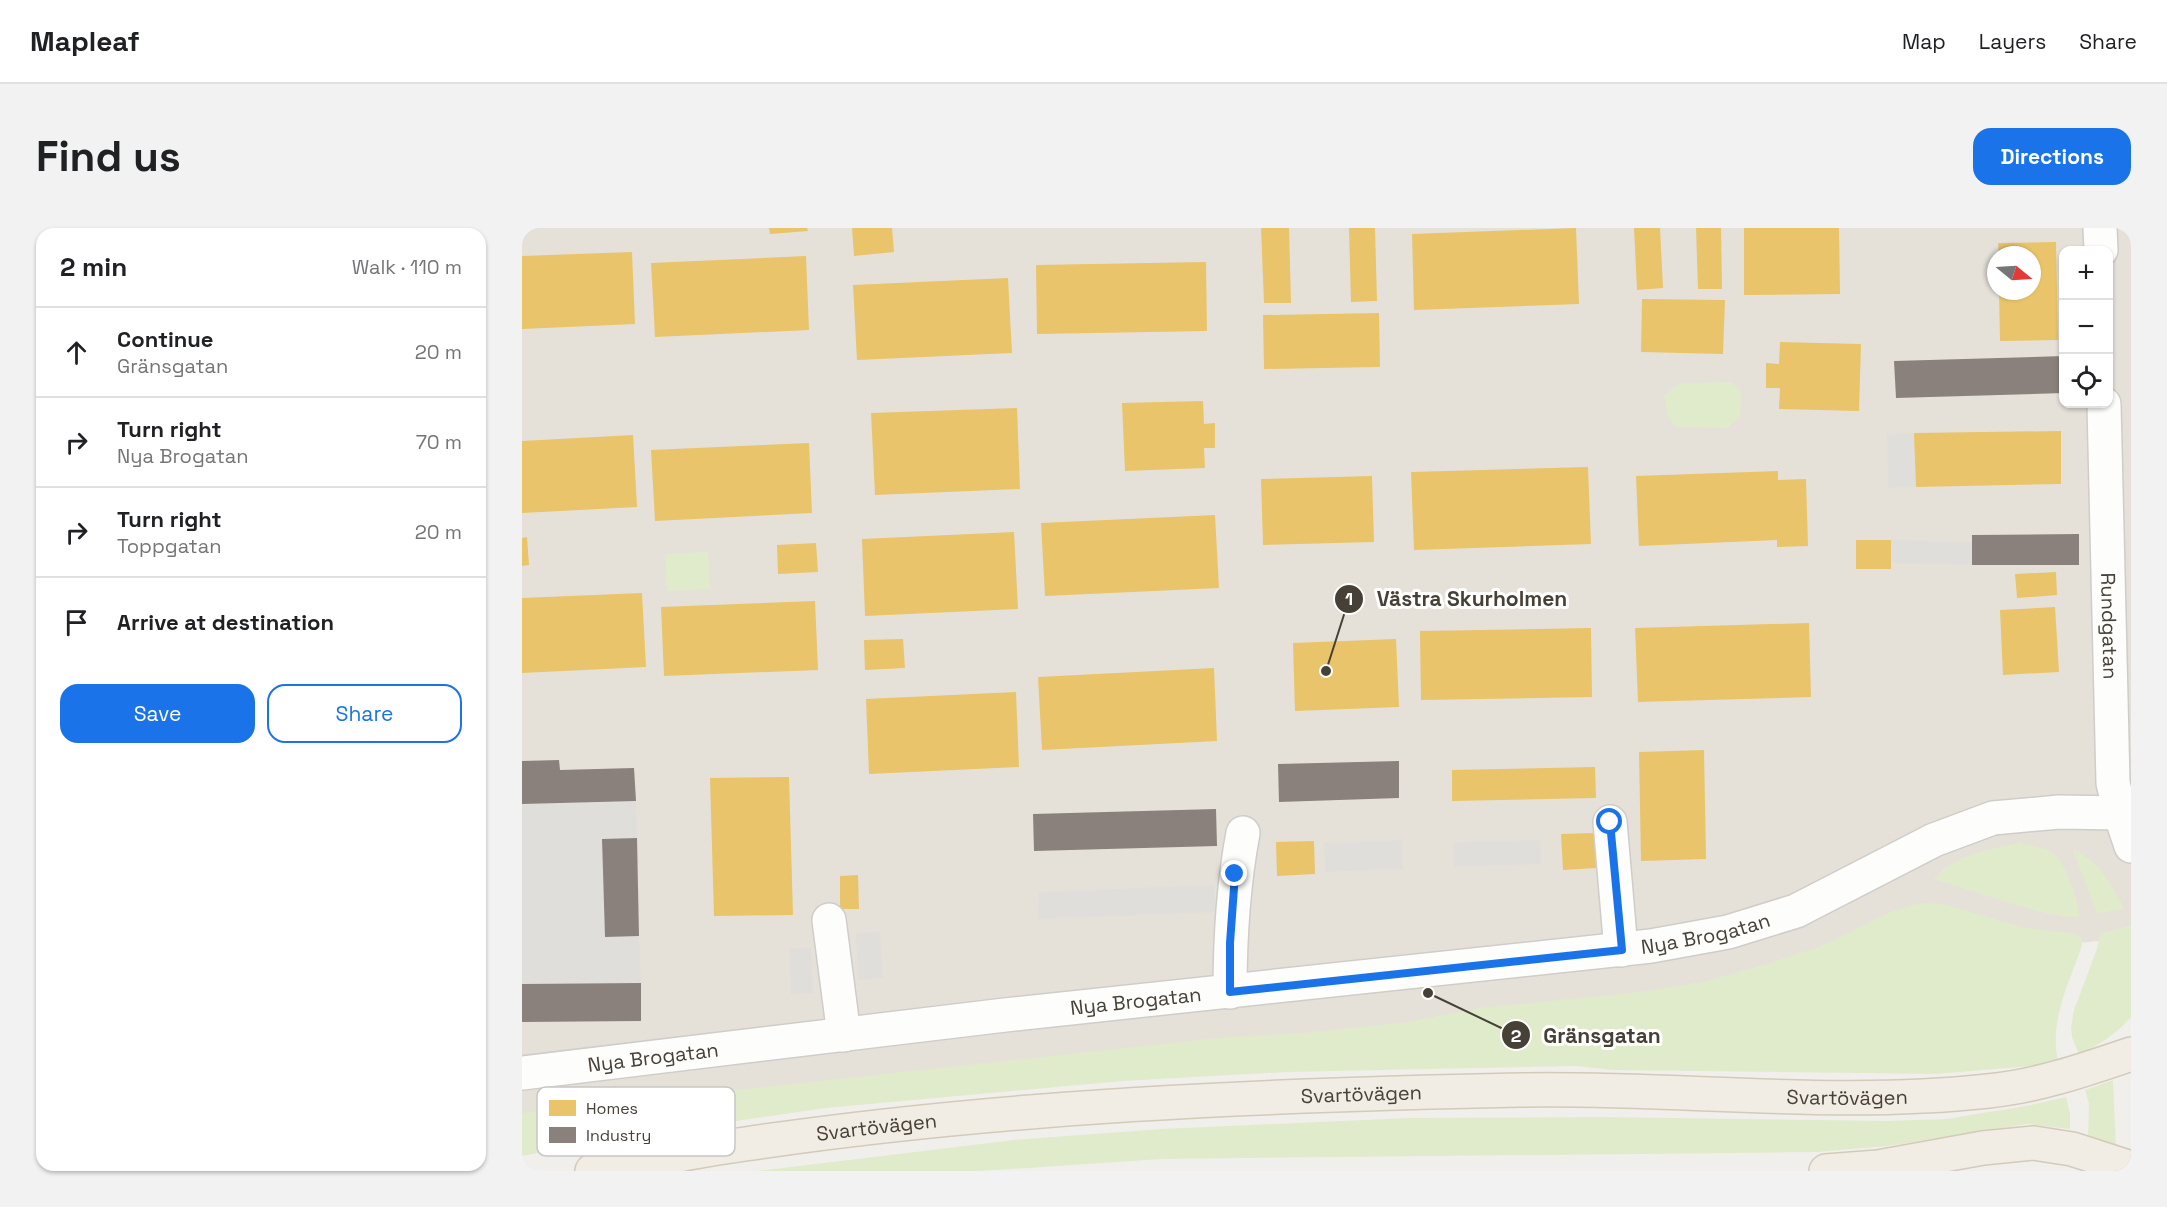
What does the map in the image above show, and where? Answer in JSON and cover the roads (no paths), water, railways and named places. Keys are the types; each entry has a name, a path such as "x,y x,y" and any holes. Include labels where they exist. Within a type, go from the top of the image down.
{"main road":[{"name":"Svartövägen","path":"735,1146 926,1122 1125,1105 1350,1093 1521,1090 1677,1093 1797,1099 1910,1097 1991,1091 2058,1078 2131,1054"},
{"path":"1826,1171 1878,1167 1983,1148 2034,1143 2072,1149 2131,1168"},
{"name":"Svartövägen","path":"592,1171 677,1156"}],"street":[{"path":"2100,228 2101,246"},
{"name":"Rundgatan","path":"2104,408 2113,783 2125,812 2131,846"},
{"name":"Nya Brogatan","path":"522,1073 1017,1014 1651,946 1728,932 1796,911 1934,840 1993,819 2059,812 2125,812"},
{"path":"1610,822 1622,950"},
{"path":"1230,992 1230,943 1235,874 1243,833"},
{"path":"829,920 844,1035"}],"place":[{"name":"Västra Skurholmen","path":"1326,671"},
{"name":"Gränsgatan","path":"1428,993"}]}
